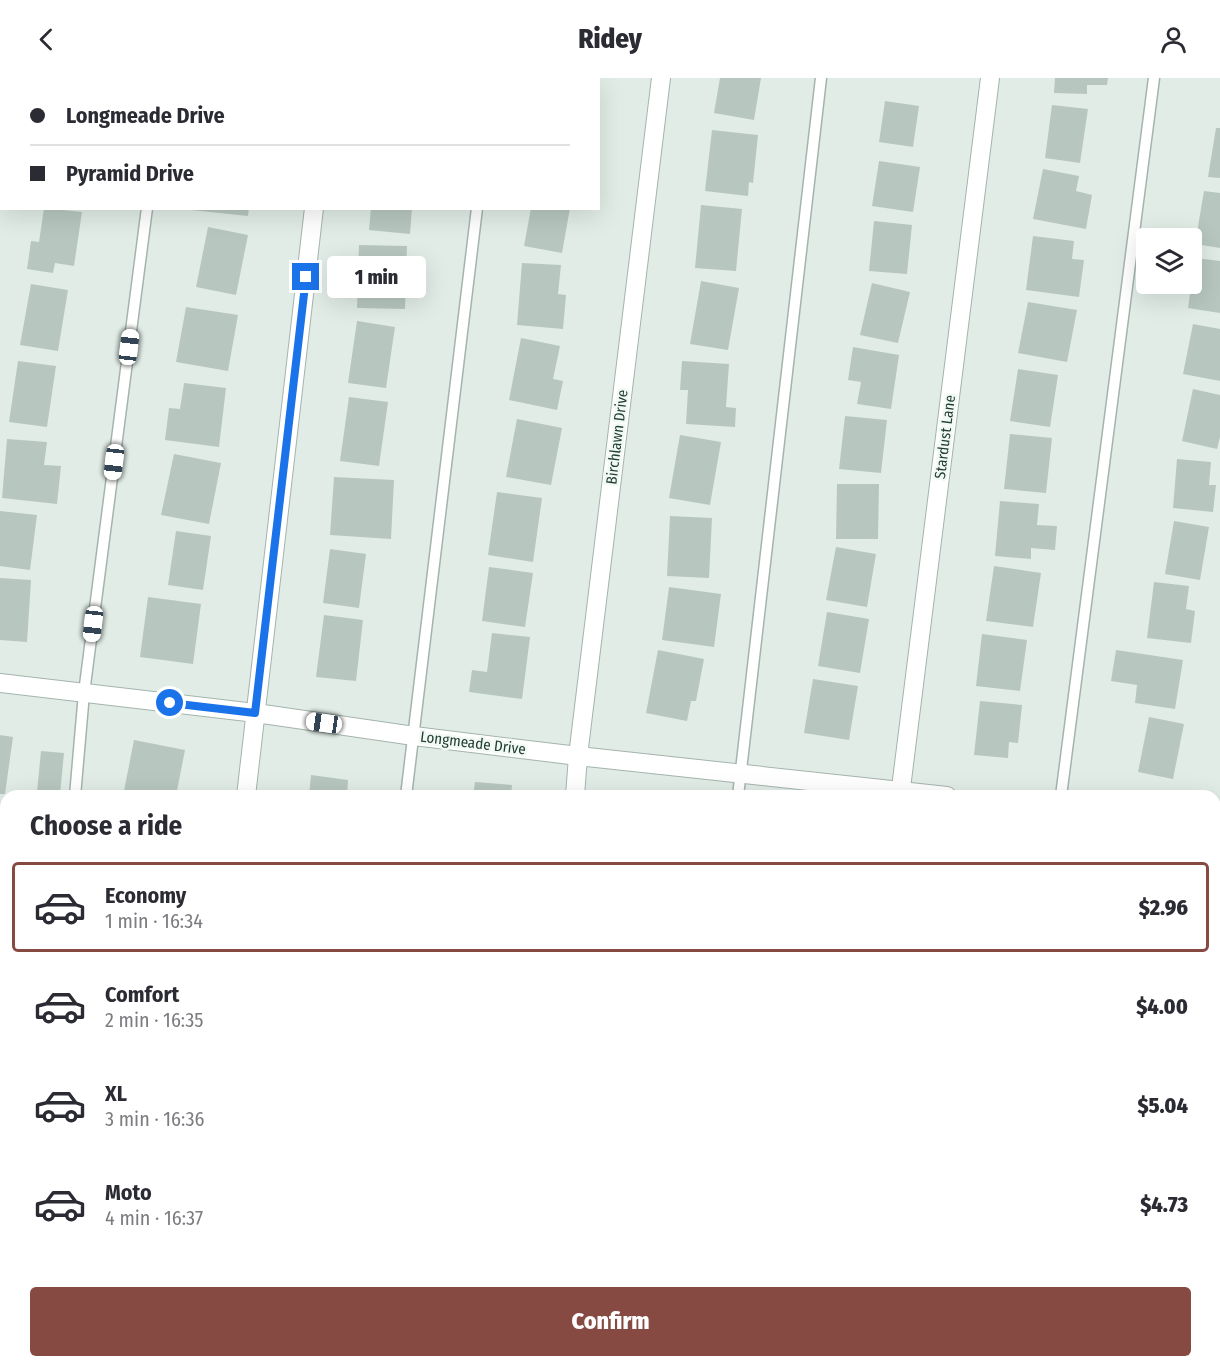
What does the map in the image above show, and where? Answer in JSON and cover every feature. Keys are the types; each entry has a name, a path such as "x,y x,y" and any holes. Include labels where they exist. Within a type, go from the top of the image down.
{"street":[{"name":"Birchlawn Drive","path":"575,790 661,78"},
{"name":"Stardust Lane","path":"901,790 990,78"},
{"path":"247,790 314,210"},
{"name":"Longmeade Drive","path":"0,683 255,713 414,736 868,790"}],"lane":[{"path":"739,790 821,78"},
{"path":"1062,790 1154,78"},
{"path":"76,790 84,693 147,210"},
{"path":"407,790 477,210"}],"building":[{"path":"720,78 761,78 754,120 714,113"},
{"path":"1055,78 1108,78 1107,85 1087,85 1087,94 1054,93"},
{"path":"885,101 919,106 913,147 879,142"},
{"path":"1052,105 1088,109 1080,163 1045,158"},
{"path":"1216,128 1220,128 1220,178 1208,177"},
{"path":"712,130 758,135 753,183 749,182 748,196 705,191"},
{"path":"879,161 920,167 913,212 872,206"},
{"path":"1043,169 1079,176 1076,191 1092,195 1086,229 1033,219"},
{"path":"1204,191 1220,193 1220,248 1202,245 1202,228 1198,228"},
{"path":"701,205 742,209 736,271 695,268"},
{"path":"44,210 82,212 74,266 55,263 53,273 27,269 31,241 39,242"},
{"path":"191,210 249,210 248,216"},
{"path":"371,210 412,210 410,234 369,230"},
{"path":"531,210 570,210 562,253 524,246"},
{"path":"874,221 912,225 907,274 869,271"},
{"path":"208,227 248,235 236,295 196,287"},
{"path":"1033,236 1074,241 1072,259 1084,260 1079,297 1026,290"},
{"path":"359,245 407,246 405,309 357,308"},
{"path":"1202,259 1220,261 1220,313 1188,308 1190,294 1202,294"},
{"path":"522,263 561,265 558,294 566,295 563,329 517,325"},
{"path":"701,281 739,288 728,350 690,344"},
{"path":"872,283 910,292 898,343 860,335"},
{"path":"31,284 68,290 58,351 20,345"},
{"path":"1028,302 1077,310 1067,362 1018,353"},
{"path":"186,307 238,315 228,371 176,362"},
{"path":"357,321 395,327 386,388 348,383"},
{"path":"1193,324 1220,329 1220,381 1183,374"},
{"path":"521,338 560,346 553,379 563,381 557,410 509,400"},
{"path":"853,347 899,355 891,409 857,404 861,382 848,380"},
{"path":"18,361 56,366 47,427 9,422"},
{"path":"682,361 729,364 726,407 736,408 735,427 686,424 688,390 680,390"},
{"path":"1018,369 1058,375 1050,427 1010,421"},
{"path":"184,383 226,388 219,447 165,440 169,408 180,409"},
{"path":"1193,389 1220,395 1220,437 1217,449 1182,441"},
{"path":"349,397 388,402 379,466 340,461"},
{"path":"845,416 887,420 881,473 839,469"},
{"path":"517,419 562,428 551,485 506,477"},
{"path":"1010,434 1052,438 1046,493 1004,489"},
{"path":"680,435 721,442 710,505 669,498"},
{"path":"7,439 47,442 44,465 61,466 57,504 2,498"},
{"path":"174,454 221,463 209,524 161,515"},
{"path":"1177,459 1211,462 1209,485 1216,485 1213,512 1173,508"},
{"path":"334,477 394,480 391,539 330,535"},
{"path":"837,484 879,484 878,539 836,539"},
{"path":"497,492 542,498 533,562 488,555"},
{"path":"1000,501 1039,504 1037,525 1057,526 1055,550 1031,548 1031,559 995,556"},
{"path":"0,511 37,515 30,570 0,566"},
{"path":"670,516 712,518 709,578 667,576"},
{"path":"1174,521 1209,527 1200,580 1165,574"},
{"path":"176,531 211,536 203,590 168,585"},
{"path":"836,547 876,554 867,607 826,600"},
{"path":"330,549 366,554 359,608 323,603"},
{"path":"994,566 1041,573 1033,627 986,621"},
{"path":"489,567 533,573 525,627 482,621"},
{"path":"0,578 31,580 27,642 0,640"},
{"path":"1154,582 1189,586 1186,609 1195,611 1191,643 1147,638"},
{"path":"669,587 721,594 714,647 662,640"},
{"path":"148,597 201,604 193,664 140,657"},
{"path":"827,612 869,619 860,673 818,666"},
{"path":"324,615 363,620 356,681 316,677"},
{"path":"492,633 530,637 522,699 469,692 472,670 487,672"},
{"path":"982,634 1027,640 1020,691 976,686"},
{"path":"658,650 704,659 696,701 691,701 687,721 646,713"},
{"path":"1116,650 1183,660 1175,709 1135,703 1137,685 1111,681"},
{"path":"813,679 858,686 849,740 804,733"},
{"path":"980,701 1022,705 1018,743 1009,742 1008,758 974,755"},
{"path":"1149,717 1184,724 1173,779 1138,772"},
{"path":"0,735 13,737 6,790 0,790"},
{"path":"134,740 185,750 177,790 124,790"},
{"path":"41,751 64,753 60,790 37,790"},
{"path":"311,775 348,780 347,790 310,790"},
{"path":"475,782 512,785 512,790 474,790"}],"route":[{"path":"170,703 255,713 306,277"}]}
